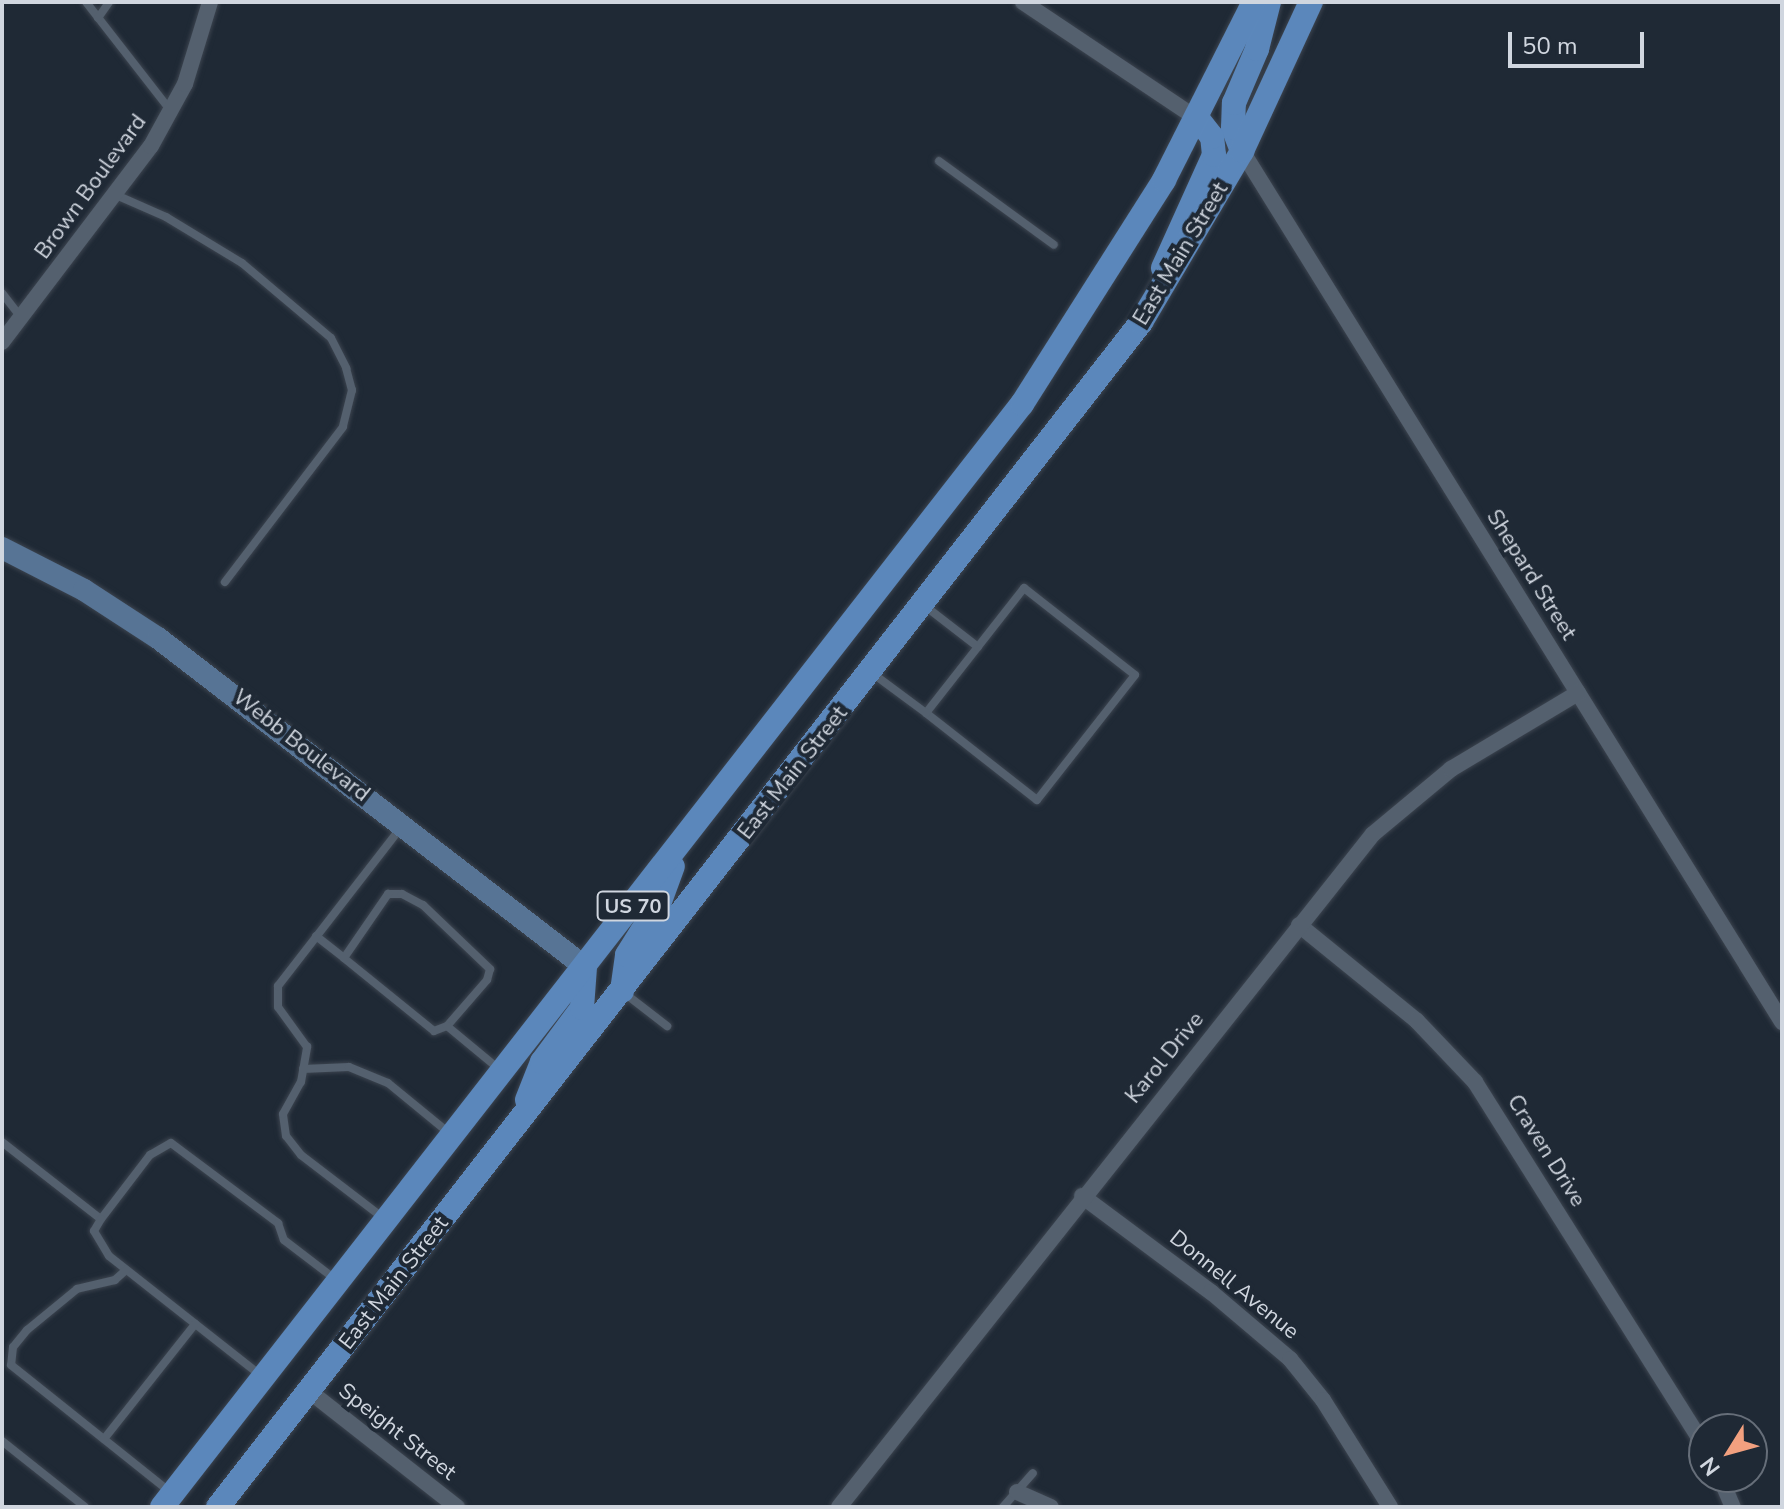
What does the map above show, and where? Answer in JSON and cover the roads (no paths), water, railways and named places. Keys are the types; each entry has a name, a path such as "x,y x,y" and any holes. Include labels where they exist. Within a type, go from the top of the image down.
{"main road":[{"name":"East Main Street","path":"168,1500 950,500 1097,294 1198,119 1254,2"},
{"path":"1242,151 1233,128 1234,103 1257,49 1269,2"},
{"name":"East Main Street","path":"218,1507 986,526 1141,322 1242,151 1311,2"},
{"path":"1141,322 1214,155 1212,137 1198,119"},
{"path":"950,500 986,526"},
{"path":"622,991 627,955 659,904 681,845"},
{"path":"514,1129 542,1062 582,1008 585,967"}],"street":[{"name":"Brown Boulevard","path":"2,342 116,195 172,111 198,52 210,2"},
{"path":"1023,2 1198,119"},
{"name":"Shepard Street","path":"1242,151 1782,1022"},
{"name":"Webb Boulevard","path":"2,548 84,590 158,638 585,967"},
{"name":"Karol Drive","path":"839,1507 1082,1196 1373,834 1421,790 1578,693"},
{"name":"Craven Drive","path":"1299,925 1417,1021 1475,1082 1688,1420"},
{"name":"Donnell Avenue","path":"1082,1196 1211,1292 1290,1359 1323,1400 1390,1507"},
{"name":"Speight Street","path":"309,1391 457,1507"},
{"path":"1017,1492 1051,1507"}],"lane":[{"path":"86,2 172,111"},
{"path":"98,18 109,2"},
{"path":"939,161 1054,245"},
{"path":"116,195 166,217 242,263 331,338 346,368 352,390 343,427 225,582"},
{"path":"2,293 21,317"},
{"path":"871,672 1037,800 1135,675 1024,588 926,713"},
{"path":"924,605 978,647"},
{"path":"387,1221 301,1155 286,1136 283,1114 303,1069 307,1047 278,1007 278,986 403,825"},
{"path":"316,936 434,1031 447,1026 487,980 490,969 423,905 402,894 388,894 344,958"},
{"path":"622,991 667,1026"},
{"path":"447,1026 503,1072"},
{"path":"303,1069 349,1067 388,1083 453,1136"},
{"path":"2,1142 101,1219"},
{"path":"264,1378 126,1270 97,1243 94,1231 101,1219 150,1155 171,1143 278,1223 284,1240 339,1282"},
{"path":"126,1270 115,1280 77,1289 27,1330 13,1347 11,1365 104,1439 168,1500"},
{"path":"104,1439 195,1324"},
{"path":"2,1441 76,1504"},
{"path":"1003,1507 1033,1473"}]}
